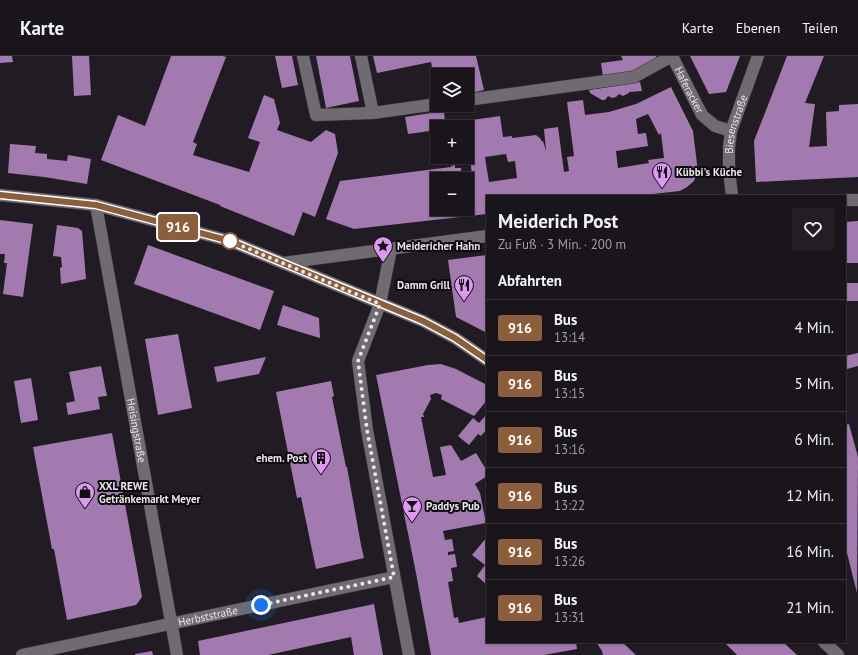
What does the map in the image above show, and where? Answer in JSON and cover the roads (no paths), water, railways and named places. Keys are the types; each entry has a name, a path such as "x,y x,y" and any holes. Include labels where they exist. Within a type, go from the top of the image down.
{"street":[{"path":"303,56 316,115 373,113 430,105"},
{"path":"360,56 373,113"},
{"path":"474,99 634,77 672,56"},
{"name":"Haferacker","path":"672,56 702,115 715,126 732,131"},
{"name":"Biesenstraße","path":"732,195 729,170 729,147 732,131 758,56"},
{"path":"0,195 96,205 230,241 423,321 455,338 486,359"},
{"path":"846,200 858,200"},
{"name":"Heisingstraße","path":"96,205 177,655"},
{"path":"283,263 486,236"},
{"path":"391,249 380,304 358,361 367,430 409,655"},
{"name":"Herbststraße","path":"22,655 394,577"},
{"path":"825,643 838,655"}],"place":[{"name":"Kübbi's Küche","path":"662,189"},
{"name":"Meidericher Hahn","path":"383,263"},
{"name":"Damm Grill","path":"464,302"},
{"name":"ehem. Post","path":"321,475"},
{"name":"XXL REWE Getränkemarkt Meyer","path":"85,509"},
{"name":"Paddys Pub","path":"412,523"}]}
